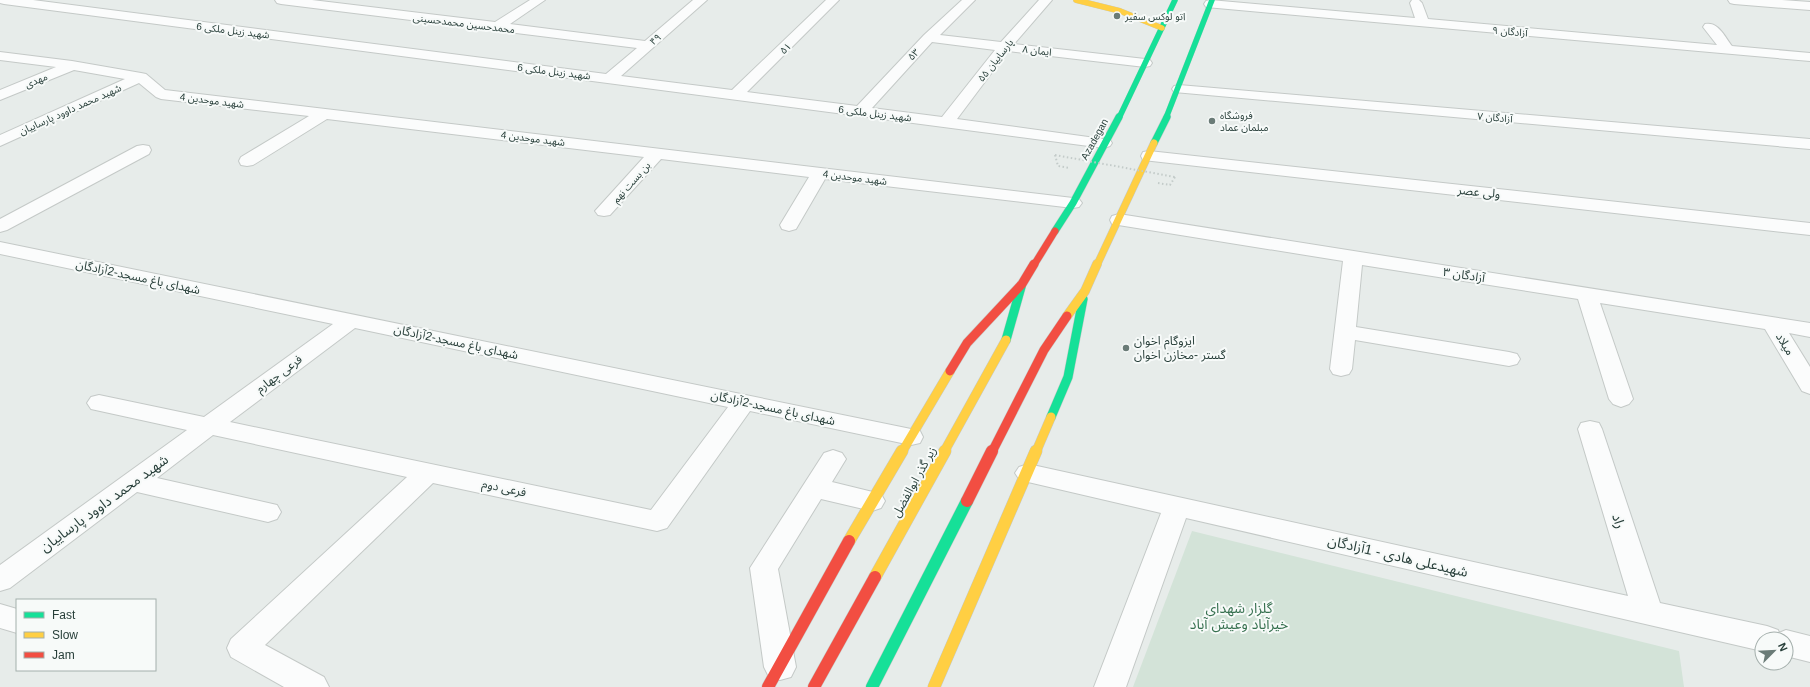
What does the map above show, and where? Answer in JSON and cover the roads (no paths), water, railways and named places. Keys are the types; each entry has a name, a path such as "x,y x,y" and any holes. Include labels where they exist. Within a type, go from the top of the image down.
{"main road":[{"path":"1076,0 1106,6 1142,16 1162,28"},
{"name":"Azadegan","path":"1022,284 1073,203 1130,97 1175,0"},
{"path":"872,687 1044,350 1085,291 1179,89 1211,2"},
{"path":"1106,6 1120,3"},
{"path":"774,677 872,501 967,343 1022,284"},
{"name":"زیر گذر ابوالفضل","path":"814,687 1005,344 1022,284"},
{"path":"934,687 1028,473 1068,377 1085,291"}],"street":[{"name":"6 شهید زینل ملکی","path":"4,0 1104,143"},
{"name":"محمدحسین محمدحسینی","path":"281,0 331,3 497,27 647,45"},
{"path":"497,27 539,0"},
{"name":"۴۹","path":"609,78 701,0"},
{"name":"۵۱","path":"736,95 833,0"},
{"name":"۵۳","path":"861,111 929,38 969,0"},
{"name":"پارساییان ۵۵","path":"946,122 1005,46 1046,0"},
{"path":"1734,0 1810,6"},
{"name":"۹ آزادگان","path":"1211,2 1423,23 1810,57"},
{"path":"1416,3 1423,23"},
{"path":"1710,27 1728,50"},
{"name":"۸ ایمان","path":"929,38 1146,63"},
{"path":"0,56 72,65 141,77"},
{"name":"مهدی","path":"0,96 72,65"},
{"name":"4 شهید موحدین","path":"141,77 161,94 1073,203"},
{"name":"شهید محمد داوود پارساییان","path":"0,141 141,77"},
{"name":"۷ آزادگان","path":"1179,89 1810,144"},
{"path":"247,161 325,113"},
{"path":"0,226 143,150"},
{"name":"بن بست نهم","path":"604,212 657,153"},
{"name":"ولی عصر","path":"1149,156 1810,229"},
{"path":"789,225 820,173"},
{"name":"۳ آزادگان","path":"1118,220 1810,330"},
{"name":"شهدای‌ باغ مسجد-2آزادگان","path":"0,248 911,437"},
{"path":"1341,369 1353,257"},
{"path":"1587,294 1621,399"},
{"name":"فرعی چهارم","path":"208,426 351,320"},
{"name":"میلاد","path":"1773,324 1810,386"},
{"path":"1345,332 1509,359"},
{"name":"فرعی دوم","path":"99,403 657,521 744,402"},
{"name":"شهید محمد داوود پارساییان","path":"0,580 208,426"},
{"name":"راد","path":"1590,429 1648,612"},
{"path":"774,677 764,568 833,459"},
{"path":"312,687 242,648 429,472"},
{"name":"شهیدعلی هادی - 1آزادگان","path":"1028,473 1754,636"},
{"path":"133,482 268,512"},
{"path":"815,488 872,501"},
{"path":"1110,687 1177,506"},
{"path":"0,616 16,621"},
{"path":"1794,645 1810,649"}],"place":[{"name":"اتو لوکس سفیر","path":"1117,16"},
{"name":"فروشگاه مبلمان عماد","path":"1212,121"},
{"name":"ایزوگام اخوان گستر -مخازن اخوان","path":"1126,348"}],"park label":[{"name":"گلزار شهدای خیرآباد وعیش آباد","path":"1239,616"}]}
